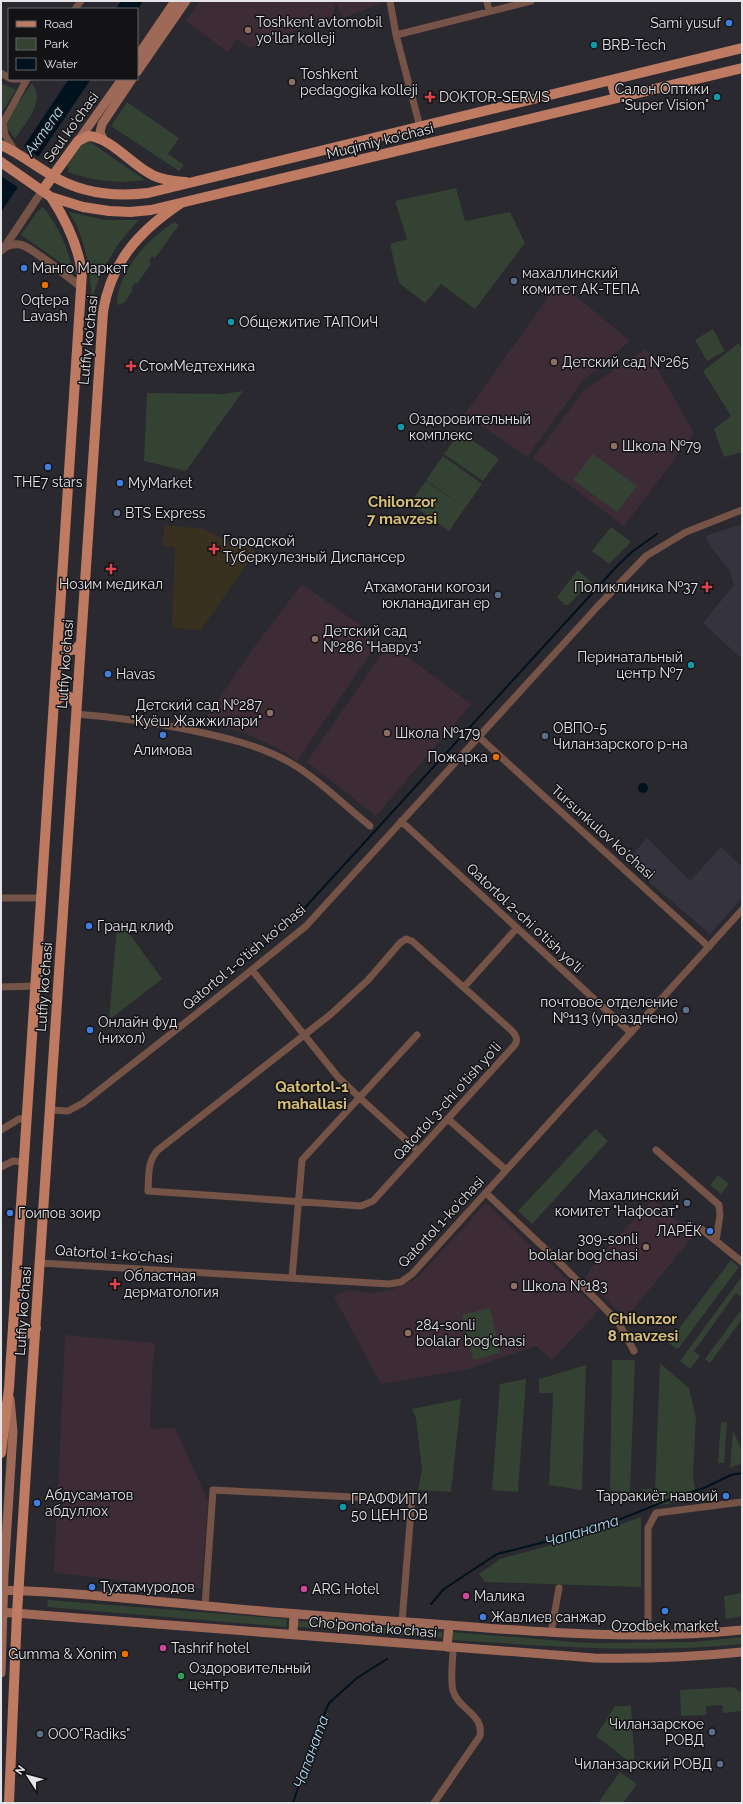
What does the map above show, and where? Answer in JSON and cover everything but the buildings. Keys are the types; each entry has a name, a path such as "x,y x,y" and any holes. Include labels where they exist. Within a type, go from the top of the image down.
{"main road":[{"path":"138,56 175,1"},
{"path":"138,71 186,1"},
{"name":"Muqimiy ko'chasi","path":"1,145 15,151 53,176 73,186 118,194 148,193 742,48"},
{"name":"Muqimiy ko'chasi","path":"2,163 50,197 83,207 120,212 151,210 742,68"},
{"name":"Seul ko'chasi","path":"42,191 121,80"},
{"path":"104,141 100,132 102,124 131,80"},
{"path":"611,80 616,98"},
{"path":"434,123 439,125 442,131 442,137 437,142"},
{"path":"78,141 88,136 104,141 154,176 172,180 198,182"},
{"path":"1,139 15,151"},
{"name":"Lutfiy ko'chasi","path":"1,1453 5,1387 13,1327 82,273 75,243 64,219 50,197"},
{"name":"Lutfiy ko'chasi","path":"9,1803 17,1613 100,349 106,297 118,265 135,242 152,224 181,204"},
{"path":"58,642 62,648 68,651 76,649 80,644"},
{"path":"54,704 58,699 65,695 72,698 76,709"},
{"path":"13,1327 17,1332 23,1335 30,1333 36,1328"},
{"name":"Lutfiy ko'chasi","path":"1,1673 2,1590 13,1432 5,1387"},
{"name":"Cho'ponota ko'chasi","path":"2,1590 552,1633 648,1636 704,1634 742,1630"},
{"name":"Cho'ponota ko'chasi","path":"2,1612 587,1657 633,1659 742,1652"},
{"path":"293,1634 294,1614"},
{"path":"449,1625 450,1647"}],"street":[{"path":"390,1 396,35 420,127"},
{"path":"487,1 489,11"},
{"path":"396,35 531,1"},
{"path":"15,151 3,131 3,123 25,80"},
{"path":"1,251 42,191"},
{"path":"1,251 4,248 13,245 26,246 81,287"},
{"name":"Qatortol 1-o'tish ko'chasi","path":"50,1110 68,1111 83,1103 306,926 478,736 646,556 686,532 742,510"},
{"path":"76,709 223,738 268,752 298,767 370,826"},
{"name":"Tursunkulov ko'chasi","path":"478,736 709,947"},
{"name":"Qatortol 2-chi o'tish yo'li","path":"401,821 631,1033"},
{"path":"1,898 41,898"},
{"name":"Qatortol 1-ko'chasi","path":"40,1263 389,1284 401,1282 412,1274 742,910"},
{"path":"464,987 517,928"},
{"name":"Qatortol 3-chi o'tish yo'li","path":"406,939 412,941 464,987 511,1030 516,1036 517,1041 515,1046 370,1204 361,1206 148,1191 148,1176 151,1159 158,1150 350,998 368,980 400,943 406,939"},
{"path":"252,970 338,1077 418,1151"},
{"path":"1,987 36,986"},
{"path":"292,1278 302,1160 417,1035"},
{"path":"1,1130 19,1119 27,1118"},
{"path":"448,1118 506,1170"},
{"path":"656,1150 719,1205 720,1215 716,1241"},
{"path":"1,1167 13,1160 24,1162"},
{"path":"486,1193 556,1259 618,1322 634,1351"},
{"path":"700,1228 742,1262"},
{"path":"205,1606 214,1490 372,1498 412,1498 402,1622"},
{"path":"648,1636 648,1528 656,1513 742,1502"},
{"path":"552,1633 559,1588"},
{"path":"434,1803 480,1736 481,1729 475,1716 459,1703 453,1691 450,1647"}],"shaded area":[{"name":"Toshkent avtomobil yo'llar kolleji","path":"200,1 387,1 343,18 336,3 332,16 250,48 237,39 228,52 186,21"},
{"name":"Детский сад №265","path":"559,282 630,341 582,382 527,457 465,414"},
{"name":"Школа №79","path":"646,349 694,433 624,526 533,458 584,390"},
{"path":"742,524 742,659 703,623 734,585 729,570 712,548 705,536"},
{"path":"165,525 204,529 231,543 245,544 255,552 201,630 172,628 175,548 162,545"},
{"path":"302,584 370,632 370,654 297,761 277,748 245,733 202,723 255,646"},
{"name":"Школа №179","path":"389,643 471,704 376,816 307,762"},
{"path":"647,838 690,881 721,847 742,867 742,898 710,934 643,877 627,861"},
{"name":"309-sonli bolalar bog'chasi","path":"653,1199 694,1235 626,1318 585,1279 597,1259"},
{"path":"486,1203 599,1310 552,1360 536,1346 468,1369 381,1384 334,1297 346,1290 372,1293 394,1289 417,1278"},
{"path":"65,1335 155,1343 152,1371 150,1429 175,1428 208,1501 201,1589 54,1573"}],"green space":[{"path":"1,83 16,90 1,113"},
{"path":"32,83 36,90 37,98 35,105 15,139 7,128 6,121"},
{"path":"127,102 179,138 168,154 184,165 179,171 111,126"},
{"path":"88,141 145,180 125,182 106,181 87,178 68,172 69,169 67,165 82,144"},
{"path":"456,188 465,221 510,212 525,243 475,309 441,284 425,303 399,283 390,244 407,239 395,201"},
{"path":"43,207 54,222 62,237 73,271 21,235 37,212"},
{"path":"69,212 105,220 139,220 123,238 111,256 100,276 92,298 86,254 75,222"},
{"path":"175,222 179,225 155,258 152,256 149,261 151,264 137,284 135,283 131,288 133,290 124,303 117,305 118,293 128,268 155,237"},
{"path":"713,329 725,351 707,361 695,340"},
{"path":"739,343 742,351 742,452 724,457 714,429 731,416 703,371"},
{"path":"243,391 186,471 144,461 147,393 223,394"},
{"path":"460,432 499,459 483,481 444,454"},
{"path":"593,454 637,486 617,512 573,480"},
{"path":"443,456 482,484 465,508 426,480"},
{"path":"426,481 465,508 449,531 410,503"},
{"path":"611,527 631,542 609,564 592,551"},
{"path":"578,570 591,582 568,605 565,605 557,597"},
{"path":"121,922 162,979 109,1020 117,926"},
{"path":"595,1129 608,1141 532,1224 518,1211"},
{"path":"718,1175 729,1184 721,1194 710,1185"},
{"path":"731,1260 739,1267 678,1349 668,1343"},
{"path":"742,1276 742,1297 736,1293 694,1351 700,1356 690,1369 680,1361"},
{"path":"490,1308 500,1353 473,1360 462,1315"},
{"path":"742,1309 742,1319 710,1363 705,1359"},
{"path":"612,1360 635,1360 630,1492 610,1491"},
{"path":"660,1363 689,1388 696,1418 693,1475 696,1499 655,1506 641,1489 655,1489"},
{"path":"586,1365 582,1490 549,1485 553,1393 539,1393 539,1379"},
{"path":"526,1379 518,1492 492,1490 500,1384"},
{"path":"461,1399 451,1492 418,1490 422,1470 416,1418 412,1409"},
{"path":"721,1422 727,1422 724,1463 718,1463"},
{"path":"8,1427 10,1433 1,1572 1,1540"},
{"path":"733,1431 742,1450 742,1463 730,1468"},
{"path":"641,1517 641,1587 485,1582 479,1574 500,1559 599,1532"},
{"path":"742,1593 742,1616 726,1619 724,1596"},
{"path":"48,1600 287,1619 286,1627 47,1607"},
{"path":"298,1621 442,1632 442,1638 298,1627"},
{"path":"451,1632 587,1643 694,1642 742,1637 742,1644 705,1647 632,1649 560,1647 450,1640"},
{"path":"733,1687 741,1692 742,1711 723,1713 722,1705 706,1706 706,1715 681,1716 680,1690"},
{"path":"615,1706 631,1706 635,1766 596,1736"},
{"path":"620,1772 637,1784 623,1803 598,1803"}],"water":[{"path":"121,1 143,1 138,9 138,8 117,8"},
{"name":"Актепа","path":"68,80 90,80 1,212 1,180"},
{"path":"641,783 645,783 648,788 645,793 641,793 638,790 638,786"}],"pier":[{"path":"22,145 40,158 19,188 1,176"}],"waterway":[{"path":"234,970 290,924 618,565 633,551 657,534"},
{"name":"Чапаната","path":"431,1604 444,1589 497,1554 596,1529 678,1496 704,1488 731,1475 742,1473"},
{"name":"Чапаната","path":"293,1803 315,1735 329,1703 357,1678 387,1659"}],"place":[{"name":"Sami yusuf","path":"729,23"},
{"name":"Toshkent avtomobil yo'llar kolleji","path":"248,30"},
{"name":"BRB-Tech","path":"594,45"},
{"name":"Toshkent pedagogika kolleji","path":"292,82"},
{"name":"DOKTOR-SERVIS","path":"430,97"},
{"name":"Салон Оптики \"Super Vision\"","path":"717,97"},
{"name":"Манго Маркет","path":"24,268"},
{"name":"махаллинский комитет АК-ТЕПА","path":"514,281"},
{"name":"Oqtepa Lavash","path":"45,285"},
{"name":"Общежитие ТАПОиЧ","path":"231,322"},
{"name":"Детский сад №265","path":"554,362"},
{"name":"СтомМедтехника","path":"131,366"},
{"name":"Оздоровительный комплекс","path":"401,427"},
{"name":"Школа №79","path":"614,446"},
{"name":"THE7 stars","path":"48,467"},
{"name":"MyMarket","path":"120,483"},
{"name":"BTS Express","path":"117,513"},
{"name":"Городской Туберкулезный Диспансер","path":"214,549"},
{"name":"Нозим медикал","path":"111,569"},
{"name":"Поликлиника №37","path":"707,587"},
{"name":"Атхамогани когози юкланадиган ер","path":"498,595"},
{"name":"Детский сад №286 \"Навруз\"","path":"315,639"},
{"name":"Перинатальный центр №7","path":"691,665"},
{"name":"Havas","path":"108,674"},
{"name":"Детский сад №287 \"Куёш Жажжилари\"","path":"270,713"},
{"name":"Школа №179","path":"387,733"},
{"name":"Алимова","path":"163,735"},
{"name":"ОВПО-5 Чиланзарского р-на","path":"545,736"},
{"name":"Пожарка","path":"496,757"},
{"name":"Гранд клиф","path":"89,926"},
{"name":"почтовое отделение №113 (упразднено)","path":"686,1010"},
{"name":"Онлайн фуд (нихол)","path":"90,1030"},
{"name":"Махалинский комитет \"Нафосат\"","path":"687,1203"},
{"name":"Гоипов зоир","path":"10,1213"},
{"name":"ЛАРЁК","path":"710,1231"},
{"name":"309-sonli bolalar bog'chasi","path":"646,1247"},
{"name":"Областная дерматология","path":"115,1284"},
{"name":"Школа №183","path":"514,1286"},
{"name":"284-sonli bolalar bog'chasi","path":"408,1333"},
{"name":"Тарракиёт навоий","path":"726,1496"},
{"name":"Абдусаматов абдуллох","path":"37,1503"},
{"name":"ГРАФФИТИ 50 ЦЕНТОВ","path":"343,1507"},
{"name":"Тухтамуродов","path":"92,1587"},
{"name":"ARG Hotel","path":"304,1589"},
{"name":"Малика","path":"466,1596"},
{"name":"Ozodbek market","path":"665,1611"},
{"name":"Жавлиев санжар","path":"483,1617"},
{"name":"Tashrif hotel","path":"163,1648"},
{"name":"Gumma & Xonim","path":"125,1654"},
{"name":"Оздоровительный центр","path":"181,1676"},
{"name":"Чиланзарское РОВД","path":"712,1732"},
{"name":"OOO\"Radiks\"","path":"40,1734"},
{"name":"Чиланзарский РОВД","path":"720,1764"}],"district":[{"name":"Chilonzor 7 mavzesi","path":"402,510"},
{"name":"Qatortol-1 mahallasi","path":"312,1096"},
{"name":"Chilonzor 8 mavzesi","path":"643,1328"}]}
